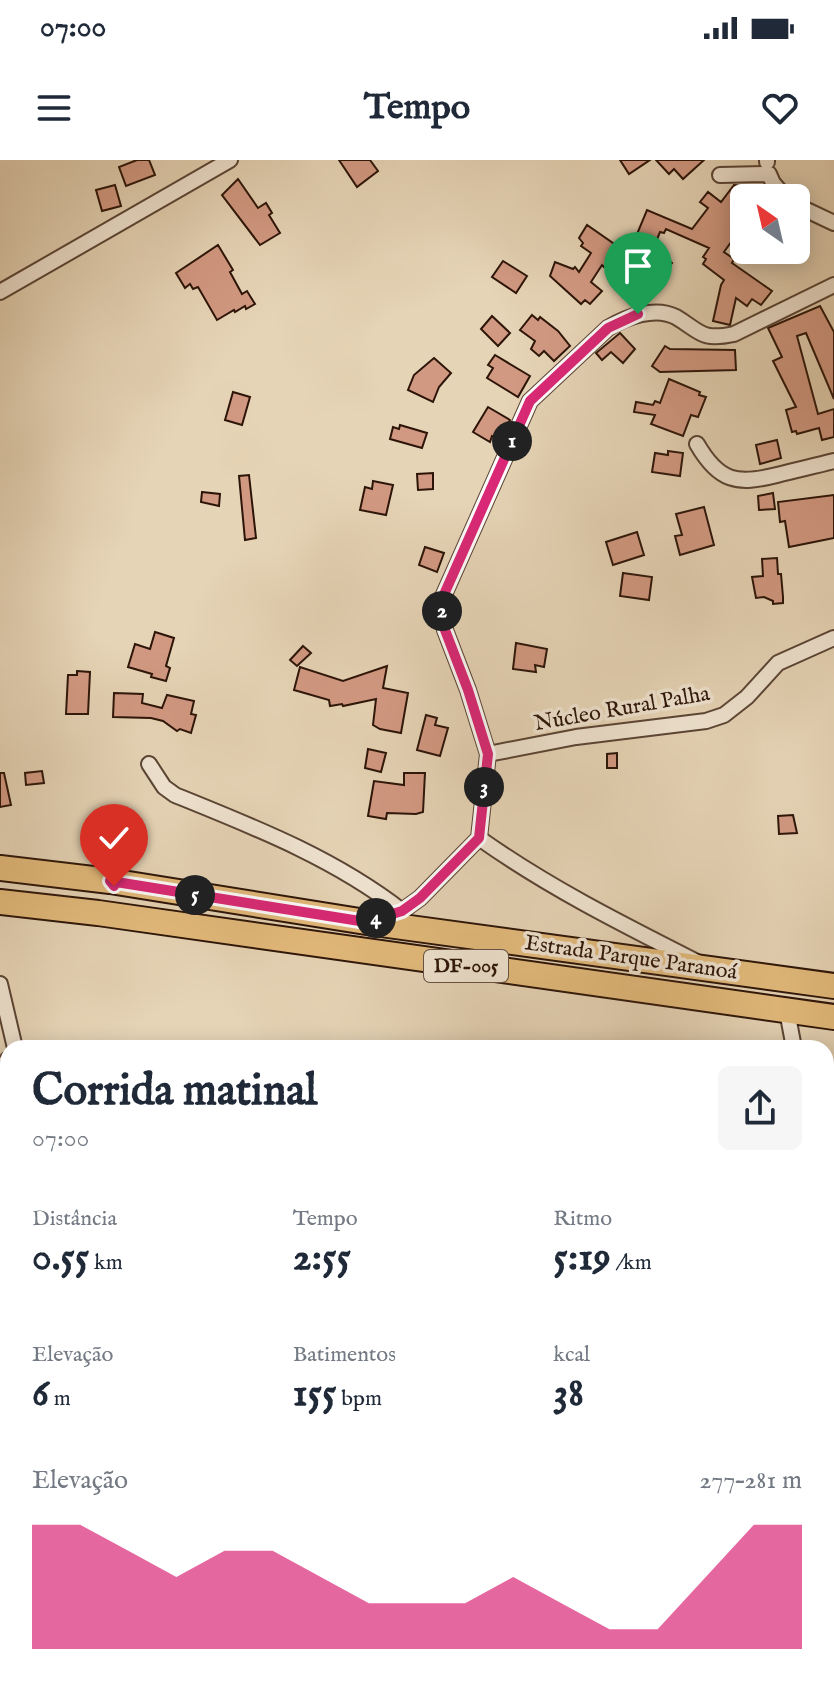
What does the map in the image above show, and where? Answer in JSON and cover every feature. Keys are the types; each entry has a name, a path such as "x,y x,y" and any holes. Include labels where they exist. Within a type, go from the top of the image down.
{"main road":[{"name":"Estrada Parque Paranoá","path":"0,868 110,881 366,922 834,986"},
{"path":"98,913 116,905 120,899 110,881"},
{"name":"Estrada Parque Paranoá","path":"0,902 98,913 834,1017"}],"street":[{"path":"0,292 160,203 230,160"},
{"path":"720,175 767,164 774,184"},
{"path":"810,212 834,223"},
{"path":"366,922 402,911 443,877 479,838 488,754 445,630 442,599 530,401 620,320 638,314 669,315 694,331 708,337 720,337 734,334 834,285"},
{"path":"697,444 707,462 721,474 737,481 754,481 834,461"},
{"name":"Núcleo Rural Palha","path":"488,754 576,737 706,721 724,715 747,697 778,663 834,638"},
{"path":"149,764 164,787 175,795 267,832 339,868 402,911"},
{"path":"479,838 570,896 712,969"},
{"path":"0,984 13,1040"},
{"path":"787,1011 792,1040"}],"building":[{"path":"137,160 149,160 155,175 126,186 119,167"},
{"path":"339,160 370,160 378,171 357,187"},
{"path":"620,160 650,160 629,174"},
{"path":"656,160 704,160 683,179 674,169 669,174"},
{"path":"238,179 258,208 266,203 280,233 260,245 222,195"},
{"path":"115,185 121,206 102,211 96,190"},
{"path":"730,190 730,244 724,252 730,256 730,264 772,291 761,305 752,299 747,306 736,298 730,325 713,321 724,280 703,264 706,259 703,257 709,248 666,229 664,233 660,232 653,249 672,263 666,271 652,261 634,286 602,265 591,282 602,291 590,304 585,300 581,304 550,276 555,262 573,269 575,267 579,272 591,253 581,246 583,243 579,238 587,225 626,252 647,210 692,229 708,208 700,202 708,192 721,202"},
{"path":"218,245 233,270 230,272 242,294 247,291 255,304 234,310 217,320 198,287 193,289 190,284 185,288 176,273"},
{"path":"503,261 527,276 516,293 492,277"},
{"path":"820,306 834,332 834,399 806,333 797,336 818,414 834,409 834,437 822,440 819,428 797,434 796,431 792,432 786,410 796,407 773,361 782,357 768,328"},
{"path":"532,315 538,320 540,317 558,331 570,346 554,361 544,351 539,356 531,349 535,341 520,330"},
{"path":"492,316 510,333 498,346 481,329"},
{"path":"620,333 635,349 623,363 611,352 602,360 596,353"},
{"path":"665,346 670,349 735,350 736,370 660,372 652,366"},
{"path":"495,355 530,376 518,397 487,378 493,368 488,365"},
{"path":"434,358 451,373 439,387 433,402 408,390 414,375"},
{"path":"669,379 706,397 698,417 691,415 683,436 651,424 655,415 634,412 636,402 660,403"},
{"path":"233,392 250,397 242,425 225,420"},
{"path":"488,407 510,420 499,440 492,436 490,442 473,432"},
{"path":"400,425 427,433 422,448 390,439 393,427 399,429"},
{"path":"777,440 781,458 760,464 756,445"},
{"path":"668,451 683,453 680,476 652,472 655,453 668,455"},
{"path":"433,473 433,489 418,490 417,474"},
{"path":"249,475 256,538 245,540 239,476"},
{"path":"373,481 393,485 386,515 360,510 365,487 372,489"},
{"path":"202,492 220,494 219,506 201,502"},
{"path":"773,493 775,509 759,510 758,496"},
{"path":"834,495 834,538 789,547 785,521 780,522 778,502"},
{"path":"704,507 714,545 680,555 675,536 682,535 676,514"},
{"path":"637,532 644,555 613,565 606,542"},
{"path":"425,547 444,553 437,572 419,565"},
{"path":"777,558 783,603 773,604 764,597 756,598 752,577 763,576 762,559"},
{"path":"623,573 652,577 649,600 620,596"},
{"path":"155,632 174,638 166,666 170,668 166,681 128,667 135,644 150,649"},
{"path":"516,643 547,649 544,667 535,665 536,672 513,669"},
{"path":"303,646 311,653 297,666 290,660"},
{"path":"387,666 383,688 408,693 401,733 373,725 376,699 330,706 329,700 294,690 300,667 343,681"},
{"path":"77,671 90,672 88,714 66,714 68,675 77,675"},
{"path":"114,693 143,694 142,703 162,708 167,695 194,701 191,714 196,715 191,733 180,729 177,731 163,721 151,718 113,717"},
{"path":"426,715 437,718 435,725 448,728 440,756 417,750"},
{"path":"368,749 386,753 381,772 365,768"},
{"path":"617,753 617,768 607,768 607,754"},
{"path":"42,771 44,783 26,785 25,773"},
{"path":"0,773 4,773 11,805 0,807"},
{"path":"404,773 425,773 423,812 387,813 386,819 368,816 374,781 404,785"},
{"path":"793,815 797,833 779,834 778,816"}],"route":[{"path":"114,886 110,881 366,922 402,911 461,858 479,838 488,754 445,630 442,599 530,401 608,328 638,314"}]}
